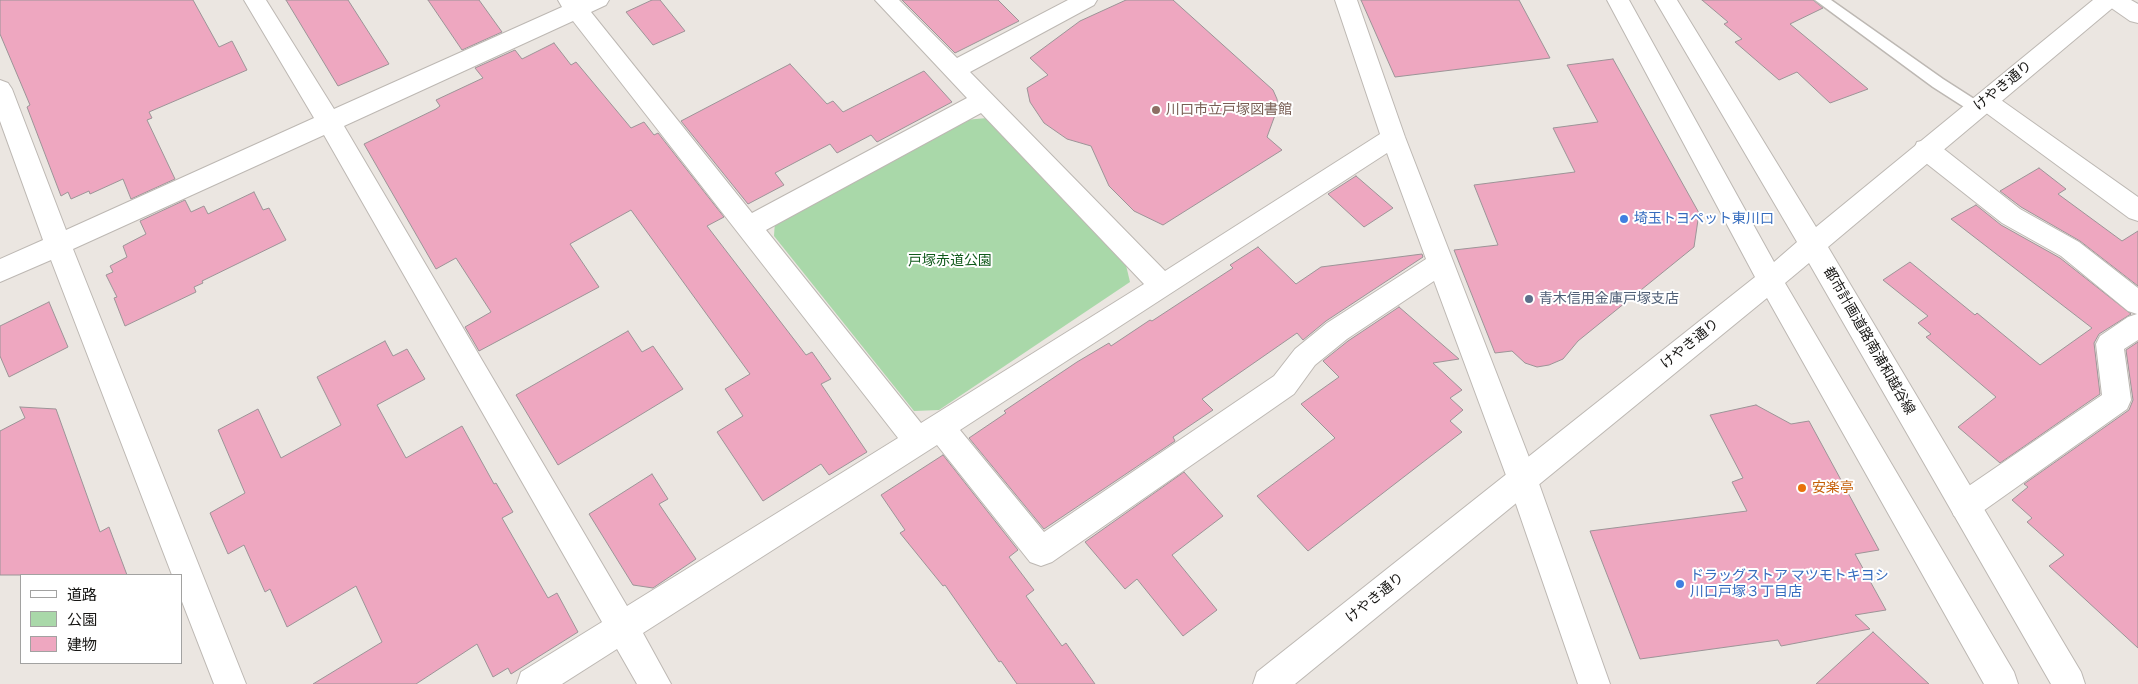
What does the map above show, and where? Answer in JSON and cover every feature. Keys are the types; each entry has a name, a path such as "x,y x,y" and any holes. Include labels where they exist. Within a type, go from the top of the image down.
{"street":[{"path":"256,0 329,122 655,684"},
{"path":"886,0 1163,286"},
{"path":"954,70 1086,0"},
{"path":"1346,0 1393,137 1522,478 1594,684"},
{"path":"1618,0 1770,280 2002,684"},
{"name":"都市計画道路南浦和越谷線","path":"1666,0 1812,244 2069,684"},
{"name":"けやき通り","path":"1269,684 1522,478 1770,280 2108,0"},
{"path":"2116,0 2138,15"},
{"path":"0,271 329,122 581,3 749,226 929,434 1041,552 1284,385 1305,357 1337,331 1441,263"},
{"path":"0,89 58,244 230,684"},
{"path":"749,226 984,100"},
{"path":"1981,104 2138,211"},
{"path":"533,684 1163,286 1393,137"},
{"path":"1926,149 2011,216 2070,249 2138,302"},
{"path":"1965,506 2118,400 2110,344 2138,325"}],"lane":[{"path":"1822,0 1938,83 1981,104"}],"green space":[{"name":"戸塚赤道公園","path":"987,118 1125,261 1130,282 939,410 914,411 774,236 775,221 965,120"}],"building":[{"path":"0,0 193,0 219,47 232,41 247,70 149,112 152,118 147,120 175,179 131,199 123,179 90,194 89,191 71,199 68,192 61,196 27,107 30,105 0,34"},
{"path":"286,0 348,0 389,64 338,86"},
{"path":"428,0 479,0 502,32 462,50"},
{"path":"652,0 660,0 685,31 653,45 626,12"},
{"path":"902,0 998,0 1019,21 955,53"},
{"name":"川口市立戸塚図書館","path":"1126,0 1173,0 1273,90 1277,99 1278,107 1267,137 1282,150 1163,225 1134,211 1109,186 1091,146 1067,139 1044,123 1030,102 1027,88 1048,75 1030,58 1080,21"},
{"path":"1361,0 1519,0 1550,58 1395,77"},
{"path":"1702,0 1813,0 1823,8 1790,24 1868,89 1830,103 1797,72 1779,80 1735,42 1742,39 1724,24 1728,22"},
{"path":"554,43 571,65 576,62 631,128 644,122 654,135 658,133 724,217 707,226 806,355 812,352 831,379 821,384 867,452 829,475 821,464 763,501 717,432 743,416 725,389 750,374 631,210 570,244 599,287 479,351 465,327 491,312 456,258 436,269 364,144 436,109 440,106 436,100 483,78 475,68 515,50 522,59"},
{"path":"1613,59 1699,213 1694,247 1578,341 1563,359 1549,365 1537,367 1525,363 1512,351 1495,353 1454,250 1498,245 1474,185 1575,172 1553,128 1598,122 1567,65"},
{"path":"790,64 827,104 833,101 843,112 924,71 952,102 877,142 871,135 837,153 830,144 775,173 784,185 748,204 681,121"},
{"path":"2039,168 2066,189 2058,194 2122,241 2138,231 2138,286 2080,241 2021,207 2000,191"},
{"path":"1356,176 1393,208 1364,227 1328,194"},
{"path":"254,192 263,210 269,208 286,240 202,281 203,283 194,287 196,292 125,326 114,298 117,297 106,275 113,272 110,266 127,257 123,246 146,234 140,221 185,200 191,212 204,206 208,214"},
{"path":"1976,205 2001,225 2060,258 2131,314 2099,334 2094,343 2100,394 2000,463 1958,427 1996,397 1926,337 1931,334 1918,323 1928,316 1883,280 1910,262 1975,315 1977,313 2040,365 2092,328 1951,219"},
{"path":"1258,247 1296,284 1321,267 1422,254 1423,257 1326,321 1303,340 1297,333 1202,399 1213,410 1173,437 1175,441 1044,529 969,438 1006,413 1004,411 1077,362 1109,343 1111,346 1150,320 1152,321 1233,268 1230,265"},
{"path":"49,302 68,347 9,377 0,356 0,326"},
{"path":"1399,307 1459,359 1433,363 1462,390 1450,398 1463,410 1450,421 1462,432 1308,551 1257,496 1335,438 1301,404 1339,377 1323,361 1348,341"},
{"path":"628,331 642,352 653,346 683,389 558,465 516,395"},
{"path":"385,341 393,356 407,349 425,379 377,405 406,458 462,426 494,484 496,483 513,512 502,518 548,598 557,593 578,632 511,674 508,668 493,677 477,644 416,684 313,684 382,642 356,586 287,627 270,589 265,592 244,545 228,554 210,513 245,493 218,430 258,409 281,458 341,425 317,377"},
{"path":"2138,342 2138,648 2049,566 2064,555 2027,522 2032,518 2012,500 2028,487 2024,484 2129,410 2133,400 2126,350"},
{"path":"1756,405 1791,424 1809,421 1879,550 1855,554 1886,610 1855,615 1870,629 1781,646 1778,640 1640,659 1590,531 1747,511 1732,482 1743,478 1710,415"},
{"path":"20,407 56,409 100,532 109,527 127,574 0,575 0,431 25,418"},
{"path":"943,455 1018,550 1009,557 1034,590 1026,596 1062,646 1066,643 1095,684 1017,684 1001,661 999,662 945,585 943,586 900,533 905,530 881,495"},
{"path":"1184,472 1223,516 1172,555 1217,610 1183,636 1137,579 1125,589 1085,542"},
{"path":"652,474 668,499 659,504 696,559 653,588 633,585 589,514"},
{"path":"1873,632 1929,684 1816,684"}],"place":[{"name":"川口市立戸塚図書館","path":"1156,110"},
{"name":"埼玉トヨペット東川口","path":"1624,219"},
{"name":"青木信用金庫戸塚支店","path":"1529,299"},
{"name":"安楽亭","path":"1802,488"},
{"name":"ドラッグストア マツモトキヨシ 川口戸塚３丁目店","path":"1680,584"}]}
